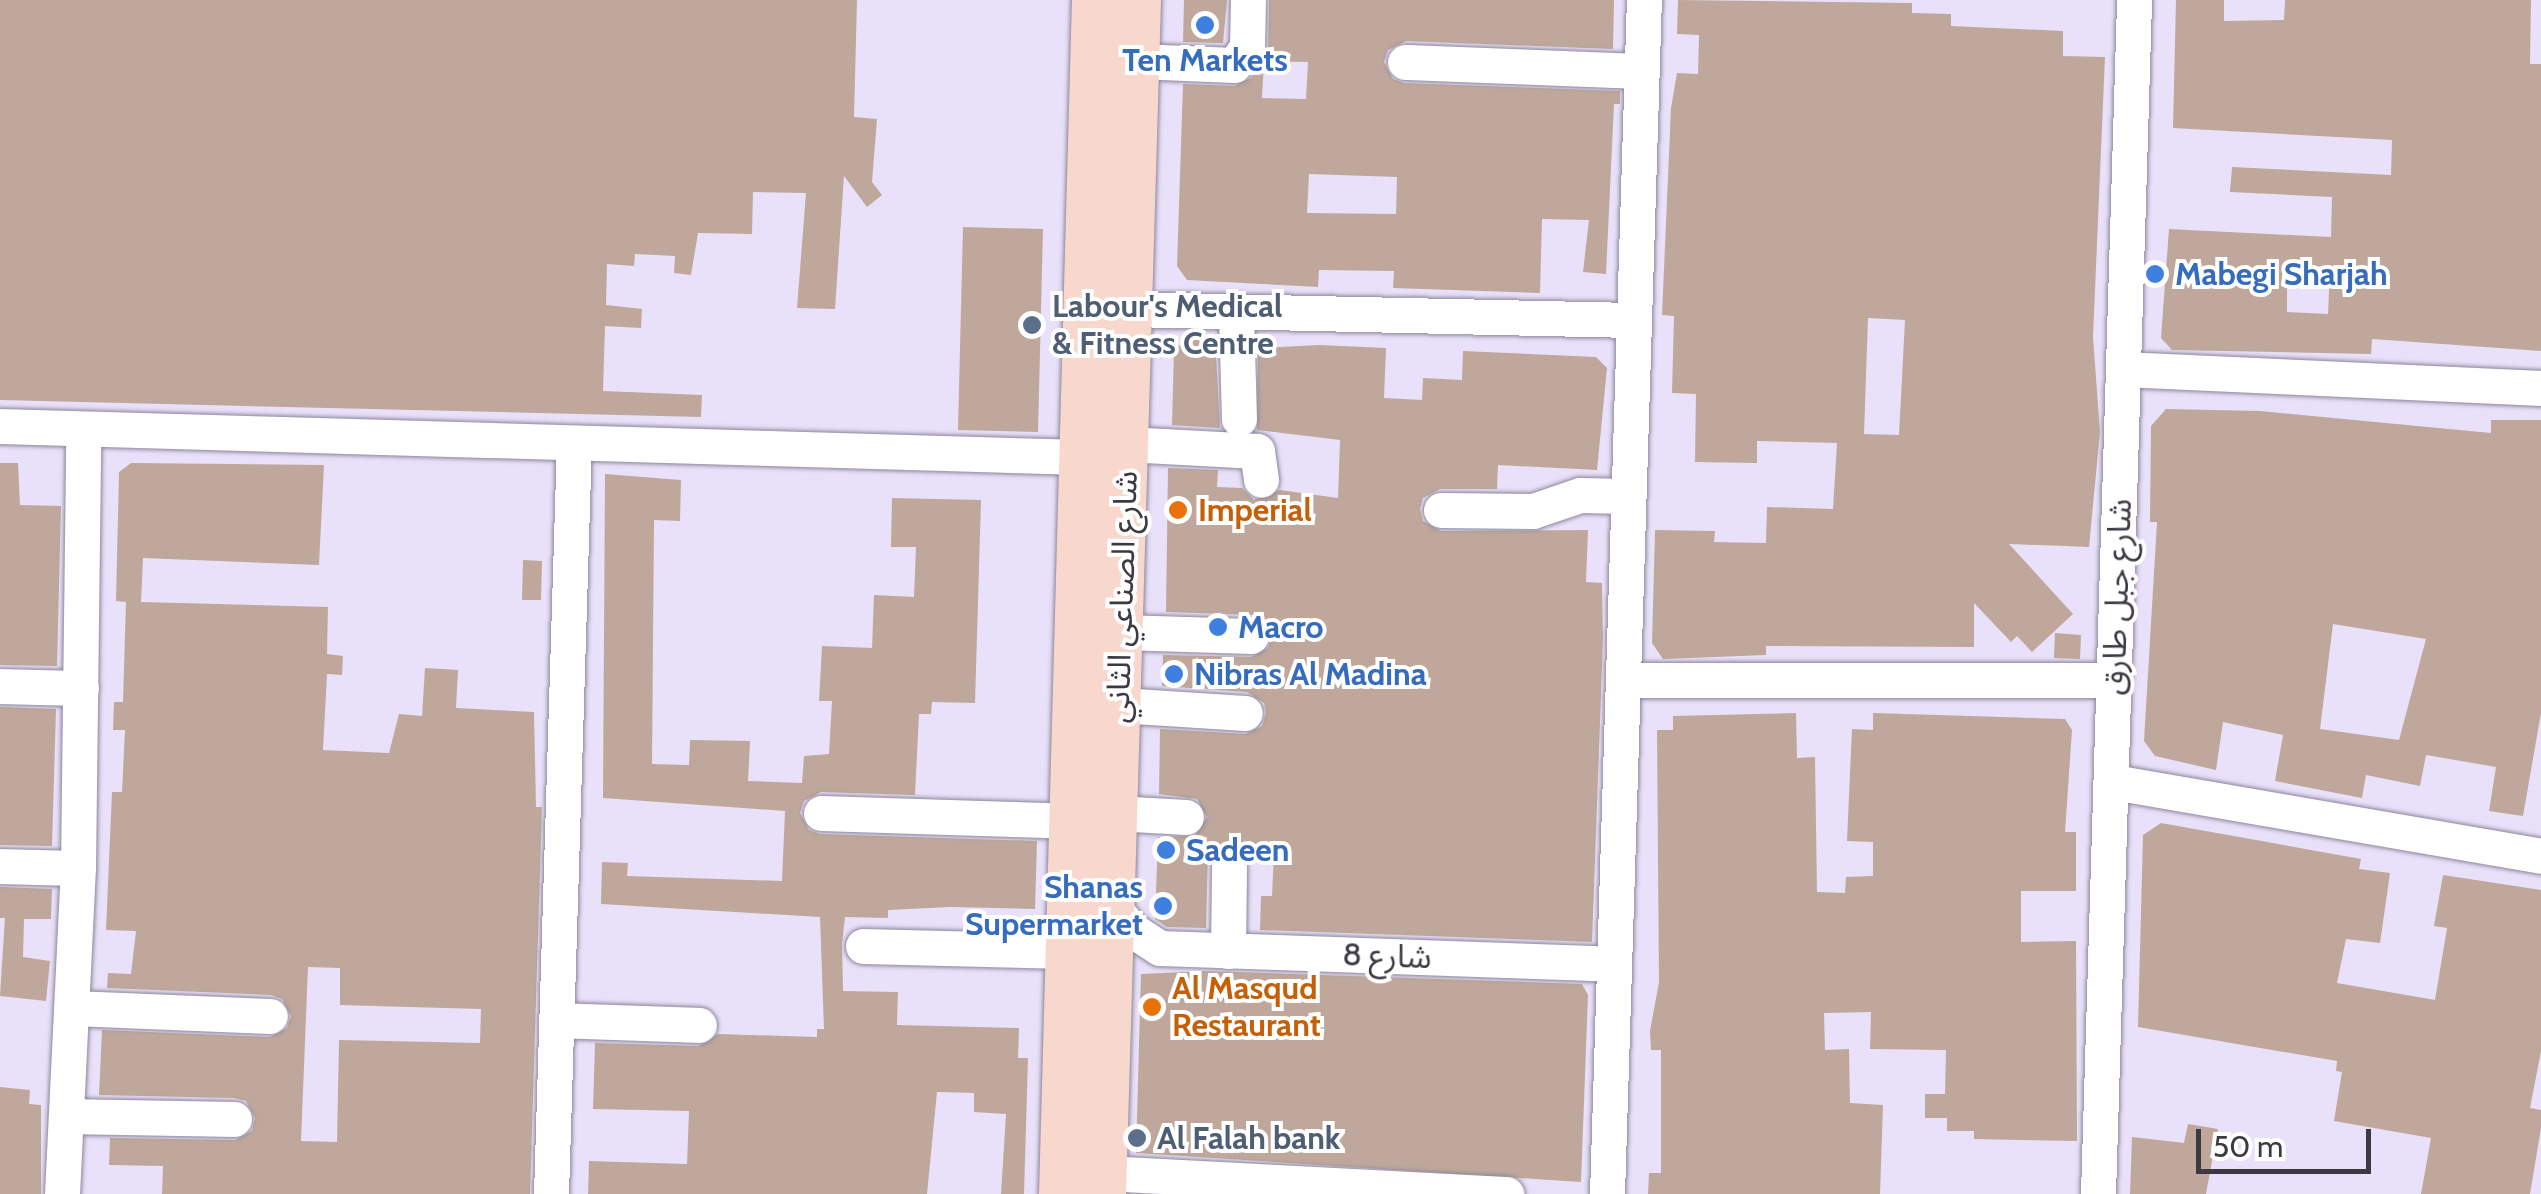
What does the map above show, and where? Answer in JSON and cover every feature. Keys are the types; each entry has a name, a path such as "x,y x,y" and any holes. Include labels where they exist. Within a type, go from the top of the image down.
{"main road":[{"name":"شارع الصناعي الثاني","path":"1061,1194 1094,0"},
{"name":"شارع الصناعي الثاني","path":"1103,1184 1138,0"}],"street":[{"path":"1136,61 1234,65 1247,48 1248,0"},
{"path":"1606,1194 1644,0"},
{"name":"شارع جبل طارق","path":"2098,1194 2134,0"},
{"path":"1405,62 1642,71"},
{"path":"1129,310 1634,320"},
{"path":"1236,312 1239,419"},
{"path":"2123,369 2541,388"},
{"path":"0,426 1082,457"},
{"path":"62,1194 78,868 83,428"},
{"path":"552,1194 574,443"},
{"path":"1126,444 1258,451 1261,480"},
{"path":"1441,510 1533,512 1580,495 1628,496"},
{"path":"1121,632 1251,636"},
{"path":"1622,680 2114,680"},
{"path":"0,686 81,688"},
{"path":"1119,706 1245,712"},
{"path":"2113,782 2541,856"},
{"path":"1115,813 1186,817"},
{"path":"821,814 1069,821"},
{"path":"0,866 78,868"},
{"path":"1228,950 1229,867"},
{"path":"1109,980 1160,948 1132,930 1112,904"},
{"path":"863,946 1066,951"},
{"name":"شارع 8","path":"1160,948 1614,964"},
{"path":"72,1008 270,1016"},
{"path":"557,1020 698,1025"},
{"path":"66,1116 234,1119"},
{"path":"1103,1184 1506,1194"}],"building":[{"path":"0,0 857,0 854,117 877,119 872,182 882,195 867,207 844,176 835,309 797,308 806,193 753,192 752,234 698,233 691,275 674,273 675,256 635,254 634,266 607,264 606,305 642,309 641,328 605,326 603,391 702,395 701,417 0,400"},
{"name":"Ten Markets","path":"1184,0 1227,0 1223,43 1183,42"},
{"path":"1269,0 1614,0 1613,49 1406,41 1388,50 1384,62 1393,79 1404,83 1620,91 1620,104 1614,104 1606,274 1583,272 1589,220 1542,219 1540,293 1393,288 1394,271 1319,270 1318,287 1187,280 1177,266 1183,84 1234,86 1251,78 1268,49","holes":["1264,61 1308,62 1306,99 1262,98","1309,174 1397,177 1396,214 1307,213"]},
{"path":"1678,0 1912,3 1912,13 1951,14 1951,26 2063,31 2063,56 2105,57 2093,337 2100,432 2089,547 2009,544 2073,614 2032,652 2017,636 2011,642 1974,603 1974,647 1766,646 1766,655 1663,659 1652,643 1655,530 1715,531 1714,542 1766,543 1767,507 1833,509 1837,443 1757,441 1757,463 1695,462 1696,394 1672,393 1674,316 1662,315 1671,108 1677,73 1698,74 1699,35 1677,34","holes":["1868,318 1905,320 1899,435 1864,434"]},
{"path":"2176,0 2224,0 2224,21 2284,20 2285,0 2531,0 2530,64 2541,64 2541,351 2372,339 2371,354 2172,350 2161,338 2169,229 2331,237 2332,197 2230,192 2232,167 2391,175 2392,140 2173,128","holes":["2287,265 2330,267 2328,314 2287,312"]},
{"path":"963,227 1043,229 1038,432 958,430"},
{"path":"1191,336 1215,337 1220,428 1172,425 1174,350"},
{"path":"1258,348 1386,348 1384,398 1422,400 1423,378 1462,380 1463,351 1596,357 1607,368 1597,470 1498,465 1497,489 1440,489 1423,498 1420,509 1423,521 1441,531 1588,530 1586,582 1602,583 1603,639 1592,942 1260,930 1261,896 1272,896 1274,852 1230,846 1208,850 1206,928 1167,927 1155,919 1158,837 1195,836 1207,817 1197,799 1159,794 1160,729 1245,734 1262,726 1266,713 1264,703 1247,692 1162,686 1163,655 1251,657 1268,648 1272,636 1263,619 1253,615 1166,612 1168,468 1218,470 1217,487 1242,488 1254,500 1280,490 1338,498 1340,440 1257,430"},
{"path":"2166,409 2260,411 2491,433 2491,420 2541,420 2541,713 2523,816 2489,811 2496,767 2426,755 2420,786 2366,775 2362,798 2275,781 2283,735 2223,722 2216,770 2155,756 2144,741 2157,522 2150,522 2151,426","holes":["2333,624 2426,639 2399,740 2320,729"]},
{"path":"0,463 18,463 20,505 61,506 57,666 0,665"},
{"path":"131,463 324,465 319,565 143,558 141,602 328,607 327,654 343,656 342,675 327,674 323,750 389,753 399,714 422,716 425,668 458,670 456,708 534,712 536,807 542,807 530,1194 162,1194 163,1166 109,1165 110,1138 235,1140 252,1131 255,1118 246,1101 234,1098 99,1095 102,1030 270,1037 287,1028 291,1016 282,999 271,995 107,988 108,973 131,974 136,931 106,930 112,792 122,792 125,730 113,730 114,702 123,702 126,602 116,601 119,472","holes":["308,967 340,968 340,1005 481,1009 480,1043 339,1040 337,1142 301,1141"]},
{"path":"605,474 681,480 680,521 654,520 652,764 689,765 690,740 750,741 748,781 802,783 804,756 829,754 832,701 819,701 822,646 872,648 874,595 914,597 916,547 891,547 892,498 981,500 975,703 932,702 931,714 919,714 915,795 821,792 804,801 800,813 809,830 820,834 1037,841 1035,909 950,907 888,910 888,918 845,917 842,944 843,991 898,992 897,1025 1019,1028 1018,1058 1028,1058 1024,1194 1001,1194 1006,1114 974,1112 974,1093 937,1092 927,1194 588,1194 589,1161 687,1164 689,1111 593,1109 595,1043 698,1046 718,1034 817,1037 817,1029 824,1029 820,917 601,904 602,862 628,863 627,876 782,881 785,811 603,798"},
{"path":"523,560 542,561 541,600 522,600"},
{"path":"2055,633 2081,635 2080,659 2054,658"},
{"path":"0,707 56,709 52,846 0,845"},
{"path":"1796,713 1797,758 1815,757 1817,892 1845,893 1846,877 1873,876 1873,842 1847,841 1852,729 1873,730 1873,713 2065,719 2072,730 2065,832 2076,832 2076,891 2021,891 2021,942 2076,941 2077,1141 1974,1139 1974,1131 1947,1131 1947,1118 1925,1118 1925,1094 1945,1094 1946,1050 1870,1049 1871,1012 1824,1013 1825,1050 1849,1049 1850,1103 1883,1105 1880,1194 1648,1194 1649,1173 1661,1173 1661,1050 1651,1050 1650,1031 1659,982 1657,730 1673,730 1673,716"},
{"path":"2161,823 2361,859 2359,869 2390,873 2380,943 2346,939 2337,983 2435,1000 2447,928 2434,926 2443,875 2541,890 2541,1051 2530,1108 2541,1110 2541,1128 2530,1194 2421,1194 2431,1138 2334,1121 2342,1072 2336,1071 2337,1061 2138,1027 2143,835"},
{"path":"0,887 52,889 51,919 24,919 23,957 50,961 46,1001 0,996 5,918 0,918"},
{"path":"1205,971 1582,984 1588,995 1581,1182 1136,1153 1141,974"},
{"path":"0,1087 30,1090 29,1104 41,1105 41,1194 0,1194"},
{"path":"2188,1124 2218,1129 2206,1194 2130,1194 2132,1137 2184,1143"}],"place":[{"name":"Ten Markets","path":"1205,25"},
{"name":"Mabegi Sharjah","path":"2155,274"},
{"name":"Labour's Medical & Fitness Centre","path":"1032,325"},
{"name":"Imperial","path":"1178,510"},
{"name":"Macro","path":"1218,627"},
{"name":"Nibras Al Madina","path":"1174,674"},
{"name":"Sadeen","path":"1166,850"},
{"name":"Shanas Supermarket","path":"1163,906"},
{"name":"Al Masqud Restaurant","path":"1152,1007"},
{"name":"Al Falah bank","path":"1137,1138"}]}
